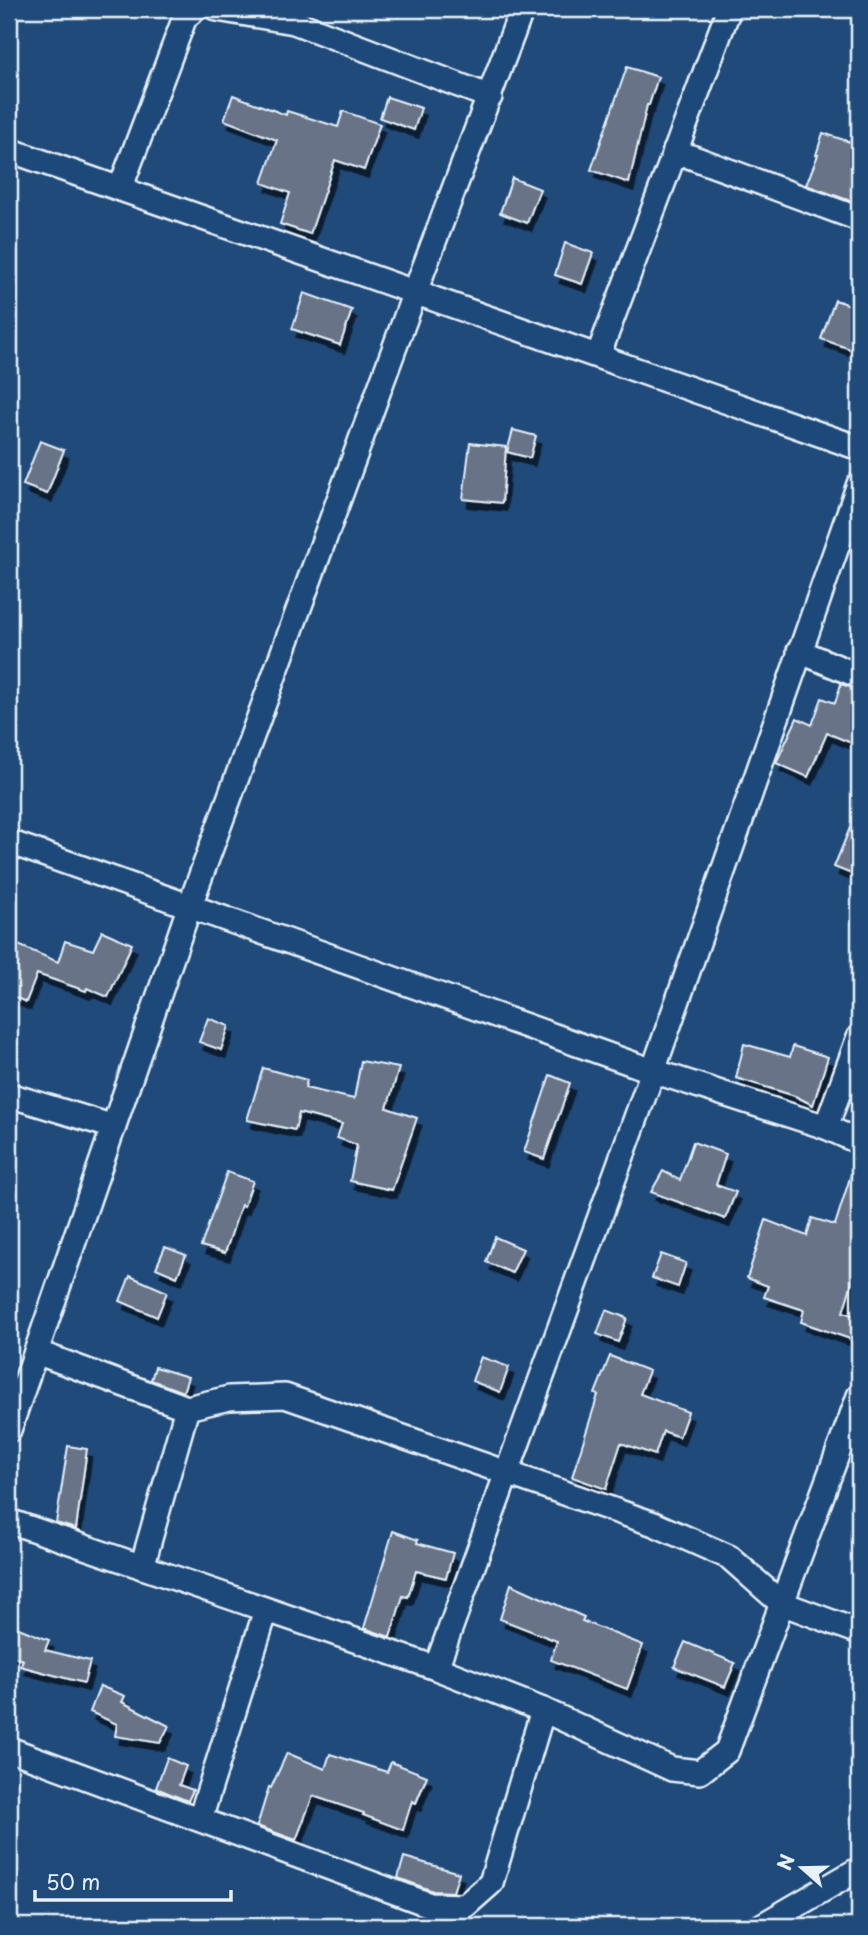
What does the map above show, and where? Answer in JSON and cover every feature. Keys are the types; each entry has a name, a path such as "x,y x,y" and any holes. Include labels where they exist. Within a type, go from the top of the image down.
{"street":[{"path":"120,189 185,17 195,9"},
{"path":"218,9 296,15 490,97"},
{"path":"9,1430 190,908 415,292 522,9"},
{"path":"598,356 729,9"},
{"path":"9,150 859,448"},
{"path":"676,151 859,219"},
{"path":"436,1668 653,1071 859,484"},
{"path":"799,651 859,670"},
{"path":"799,651 859,676"},
{"path":"9,842 653,1071 826,1128 859,1142"},
{"path":"826,1128 859,1037"},
{"path":"9,1095 114,1127"},
{"path":"36,1352 187,1408 229,1398 285,1396 654,1524 729,1557 781,1604 859,1632"},
{"path":"9,1521 436,1668 543,1710 672,1769 700,1772 727,1751 859,1395"},
{"path":"142,1567 187,1408"},
{"path":"200,1819 266,1610"},
{"path":"9,1749 430,1905 466,1906 491,1883 543,1710"},
{"path":"761,1926 859,1869"}],"building":[{"path":"627,67 658,77 647,105 629,183 591,170"},
{"path":"233,95 286,115 287,111 338,127 343,111 380,124 364,170 335,160 310,234 280,224 290,193 262,183 277,140 224,120"},
{"path":"387,97 421,108 414,130 380,118"},
{"path":"823,133 859,145 859,204 806,185"},
{"path":"512,178 540,189 527,223 500,213"},
{"path":"565,243 593,253 582,284 555,275"},
{"path":"304,293 352,310 340,345 292,329"},
{"path":"835,300 859,308 859,352 821,339"},
{"path":"513,430 536,436 530,458 507,452"},
{"path":"40,441 64,450 47,494 23,485"},
{"path":"470,443 506,447 502,503 463,499"},
{"path":"841,684 859,690 859,746 827,733 808,777 776,763 797,718 812,725 822,698 835,703"},
{"path":"859,808 859,877 834,867"},
{"path":"102,931 132,944 108,997 37,974 26,1002 9,995 9,962 16,944 58,962 65,941 93,950"},
{"path":"208,1018 229,1026 221,1050 199,1042"},
{"path":"744,1044 790,1057 793,1046 828,1057 813,1105 795,1096 736,1078"},
{"path":"361,1061 399,1068 387,1108 417,1118 392,1190 350,1181 357,1145 337,1138 342,1124 299,1113 295,1130 247,1120 263,1068 307,1080 305,1088 354,1099"},
{"path":"550,1075 570,1083 544,1159 524,1152"},
{"path":"693,1142 726,1154 716,1185 736,1192 725,1219 651,1192 663,1171 680,1180"},
{"path":"855,1162 859,1163 859,1260 843,1312 859,1317 853,1340 801,1322 804,1310 764,1297 768,1286 747,1278 766,1220 807,1236 812,1218 835,1225"},
{"path":"227,1172 253,1181 244,1206 241,1205 225,1253 201,1246"},
{"path":"495,1237 523,1249 512,1273 486,1262"},
{"path":"165,1247 186,1255 177,1277 156,1268"},
{"path":"661,1254 686,1263 678,1287 652,1278"},
{"path":"130,1276 167,1292 157,1317 120,1301"},
{"path":"606,1310 627,1318 618,1342 597,1334"},
{"path":"610,1356 649,1371 640,1394 688,1412 679,1437 663,1431 655,1455 621,1443 606,1489 572,1477 598,1395 595,1394"},
{"path":"481,1357 509,1367 500,1392 472,1381"},
{"path":"155,1367 188,1377 183,1392 151,1380"},
{"path":"68,1446 87,1449 76,1529 56,1523"},
{"path":"393,1531 418,1540 417,1543 453,1553 446,1578 416,1571 408,1597 403,1596 390,1637 364,1628"},
{"path":"511,1584 584,1617 582,1621 643,1645 627,1689 551,1660 557,1641 500,1619"},
{"path":"16,1627 49,1640 45,1650 90,1661 84,1683 20,1666 23,1660 9,1655 9,1645"},
{"path":"685,1642 735,1663 725,1687 674,1667"},
{"path":"100,1686 125,1696 122,1702 169,1726 160,1743 115,1736 117,1724 90,1712"},
{"path":"287,1753 325,1769 330,1754 387,1772 391,1762 427,1776 416,1803 412,1801 403,1830 363,1815 364,1813 313,1796 296,1840 257,1826 269,1787 271,1788"},
{"path":"167,1758 186,1766 179,1785 193,1790 188,1801 156,1788"},
{"path":"404,1857 459,1873 453,1892 433,1891 398,1878"}]}
